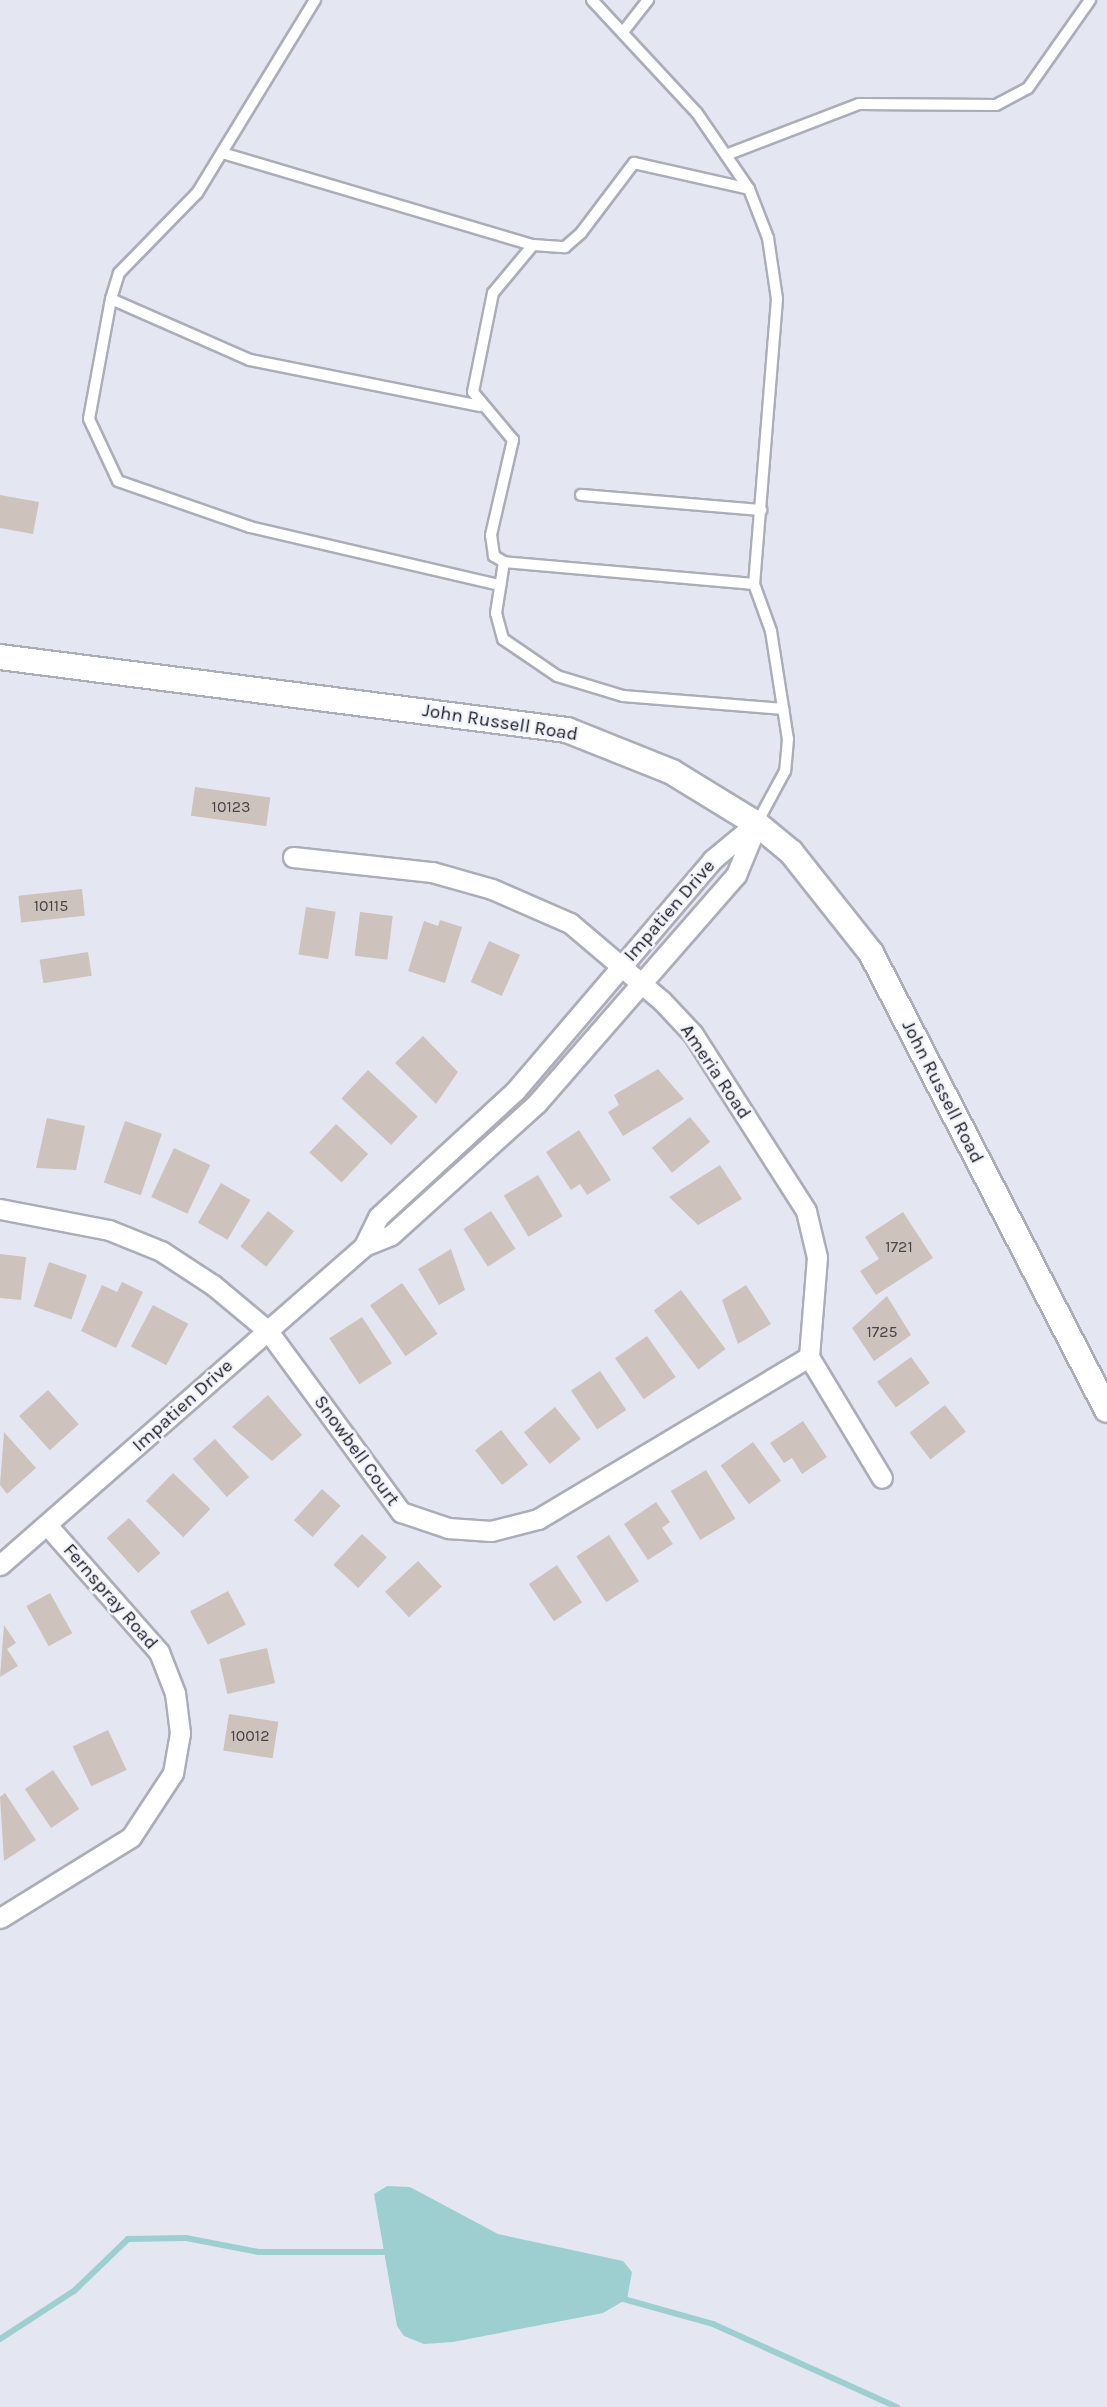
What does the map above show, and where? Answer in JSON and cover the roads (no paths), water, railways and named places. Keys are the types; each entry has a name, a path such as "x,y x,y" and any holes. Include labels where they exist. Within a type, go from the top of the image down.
{"street":[{"name":"John Russell Road","path":"0,657 567,730 672,772 757,824 791,852 872,953 1107,1410"},
{"name":"Impatien Drive","path":"364,1246 378,1217 515,1091 712,860 757,824"},
{"name":"Impatien Drive","path":"0,1565 48,1526 364,1246 391,1236 537,1103 736,875 757,824"},
{"name":"Ameria Road","path":"293,857 432,872 492,889 570,923 643,984 693,1034 806,1211 817,1257 808,1357"},
{"name":"Snowbell Court","path":"0,1209 73,1220 161,1251 268,1331 401,1512 427,1524 491,1531 538,1518 808,1357"},
{"path":"808,1357 882,1478"},
{"name":"Fernspray Road","path":"0,1918 131,1838 173,1773 180,1734 175,1693 159,1652 48,1526"}],"lane":[{"path":"315,0 197,193 119,273 111,299 89,419 118,481 250,527 500,585"},
{"path":"592,0 698,113 748,189 768,238 777,299 754,584 771,631 783,709 785,771 757,824"},
{"path":"623,32 648,0"},
{"path":"726,155 859,104 996,105 1028,88 1090,0"},
{"path":"222,153 533,245 565,247 634,163 748,189"},
{"path":"533,245 493,293 473,392 480,406 513,440 491,535 494,556 504,562 754,584"},
{"path":"111,299 250,360 480,406"},
{"path":"581,495 761,510"},
{"path":"504,562 496,613 503,639 557,676 623,696 783,709"}],"waterway":[{"path":"0,2339 74,2291 128,2239 186,2238 259,2252 390,2252"},
{"path":"620,2298 713,2324 897,2407"}]}
